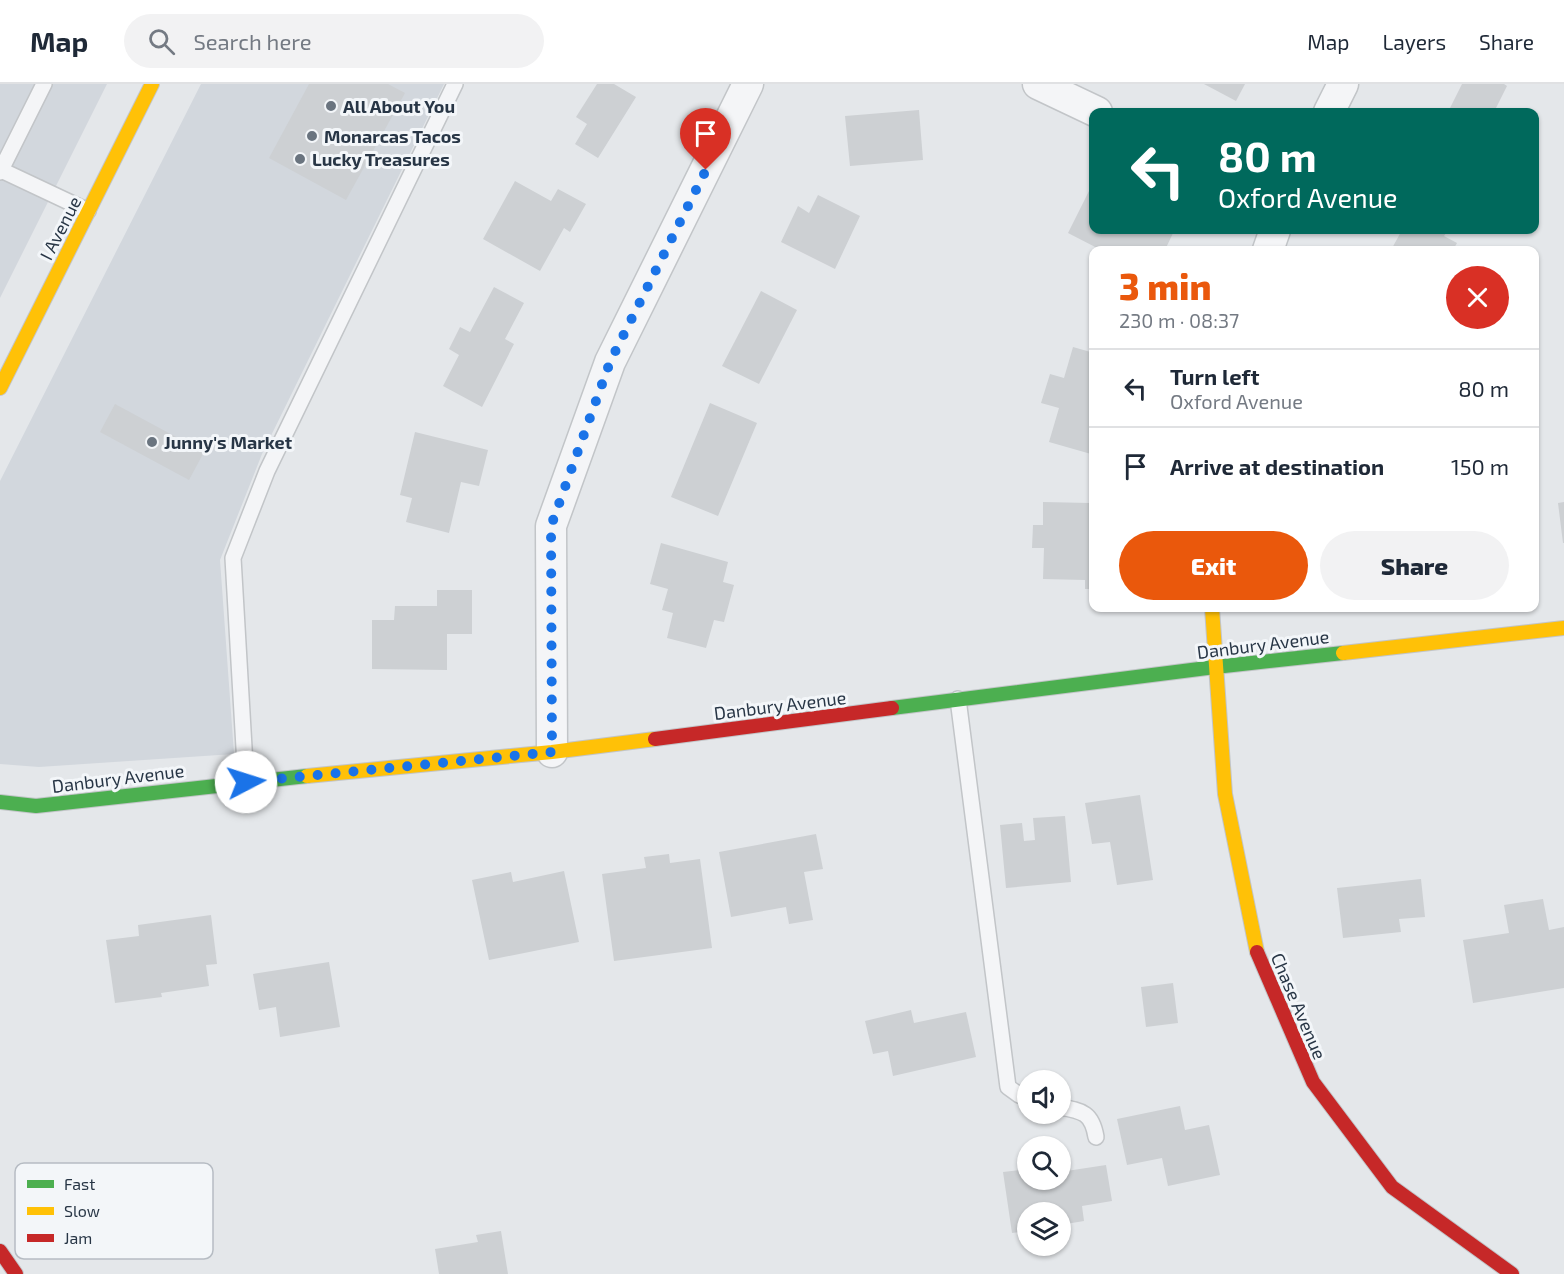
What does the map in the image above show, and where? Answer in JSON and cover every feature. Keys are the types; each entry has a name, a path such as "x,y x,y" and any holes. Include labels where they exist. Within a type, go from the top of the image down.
{"street":[{"name":"I Avenue","path":"0,388 152,84"},
{"path":"552,752 551,526 610,362 748,84"},
{"path":"1038,84 1089,108"},
{"path":"1331,108 1343,84"},
{"name":"Chase Avenue","path":"1212,612 1225,794 1257,953 1313,1082 1392,1187 1512,1274"},
{"name":"Danbury Avenue","path":"0,802 36,806 246,782 552,752 1215,667 1564,628"},
{"path":"0,1251 16,1274"}],"lane":[{"path":"44,84 0,171 88,211"},
{"path":"246,782 234,558 237,545 267,471 455,84"},
{"path":"958,699 1008,1087 1017,1094"},
{"path":"1071,1109 1080,1111 1093,1122 1096,1137"}],"shaded area":[{"path":"0,84 107,84 0,298"},
{"path":"201,84 444,84 262,454 220,560 234,754 39,767 0,764 0,481"}],"building":[{"path":"309,84 388,84 405,93 346,200 269,158"},
{"path":"597,84 614,84 636,97 598,158 575,144 587,124 576,117"},
{"path":"1204,84 1245,84 1236,101"},
{"path":"1462,84 1504,84 1507,86 1496,108 1450,108"},
{"path":"919,110 923,160 850,166 845,116"},
{"path":"515,181 551,201 558,189 586,204 570,232 564,228 540,271 483,239"},
{"path":"1089,191 1089,234 1173,234 1167,246 1093,246 1068,233"},
{"path":"818,195 860,216 835,269 781,242 798,206 809,213"},
{"path":"1400,234 1445,234 1444,236 1457,243 1455,246 1393,246"},
{"path":"494,287 524,303 505,339 514,344 482,407 443,386 459,355 449,349 460,327 470,332"},
{"path":"761,291 797,310 759,384 722,366"},
{"path":"1073,347 1089,352 1089,453 1049,442 1059,408 1041,403 1050,374 1064,378"},
{"path":"710,403 757,423 718,516 671,497"},
{"name":"Junny's Market","path":"115,404 204,452 189,480 100,432"},
{"path":"415,432 488,450 479,486 461,482 449,533 406,522 412,498 400,495"},
{"path":"1043,502 1089,503 1089,589 1085,589 1085,580 1043,579 1044,548 1032,548 1033,525 1043,525"},
{"path":"1564,502 1564,543 1563,543 1558,503"},
{"path":"661,543 728,562 723,582 734,585 724,622 714,620 706,648 667,638 673,613 662,610 668,589 650,584"},
{"path":"437,590 472,590 472,634 447,634 447,670 372,669 372,620 394,620 395,606 437,606"},
{"path":"1140,795 1153,880 1117,885 1110,842 1092,844 1085,803"},
{"path":"1065,816 1071,882 1006,888 1000,825 1022,823 1024,841 1035,840 1033,818"},
{"path":"816,834 823,869 804,872 813,920 789,924 786,907 731,917 719,852"},
{"path":"669,854 670,863 700,859 712,948 614,961 602,874 646,868 644,857"},
{"path":"564,871 579,942 489,960 472,880 511,872 513,882"},
{"path":"1421,879 1425,917 1399,919 1401,932 1343,938 1337,888"},
{"path":"1543,899 1549,930 1564,927 1564,988 1473,1003 1463,940 1509,933 1504,905"},
{"path":"211,915 217,964 206,965 209,986 161,993 162,997 115,1003 106,940 139,936 138,925"},
{"path":"329,962 340,1027 280,1037 276,1007 259,1010 253,974"},
{"path":"1173,983 1178,1023 1146,1027 1141,987"},
{"path":"911,1010 914,1023 966,1012 976,1057 893,1076 888,1051 873,1054 865,1021"},
{"path":"1180,1106 1185,1130 1209,1125 1220,1175 1168,1186 1162,1158 1127,1165 1117,1119"},
{"path":"1106,1165 1112,1201 1082,1206 1084,1221 1071,1223 1071,1202 1017,1202 1017,1232 1012,1233 1003,1172 1017,1170 1017,1190 1071,1190 1071,1170"},
{"path":"501,1231 508,1274 439,1274 435,1249 478,1242 476,1235"}],"traffic: fast":[{"path":"892,708 1343,653"},
{"path":"0,802 36,806 307,776"}],"traffic: slow":[{"path":"0,388 152,84"},
{"path":"1212,612 1225,794 1257,952"},
{"path":"1343,653 1564,628"},
{"path":"307,776 552,752 655,739"}],"traffic: jam":[{"path":"655,739 892,708"},
{"path":"1257,952 1313,1082 1392,1187 1512,1274"},
{"path":"0,1251 16,1274"}],"place":[{"name":"All About You","path":"331,106"},
{"name":"Monarcas Tacos","path":"312,136"},
{"name":"Lucky Treasures","path":"300,159"},
{"name":"Junny's Market","path":"152,442"}],"route":[{"path":"246,782 552,752 551,526 610,362 706,170"}]}
